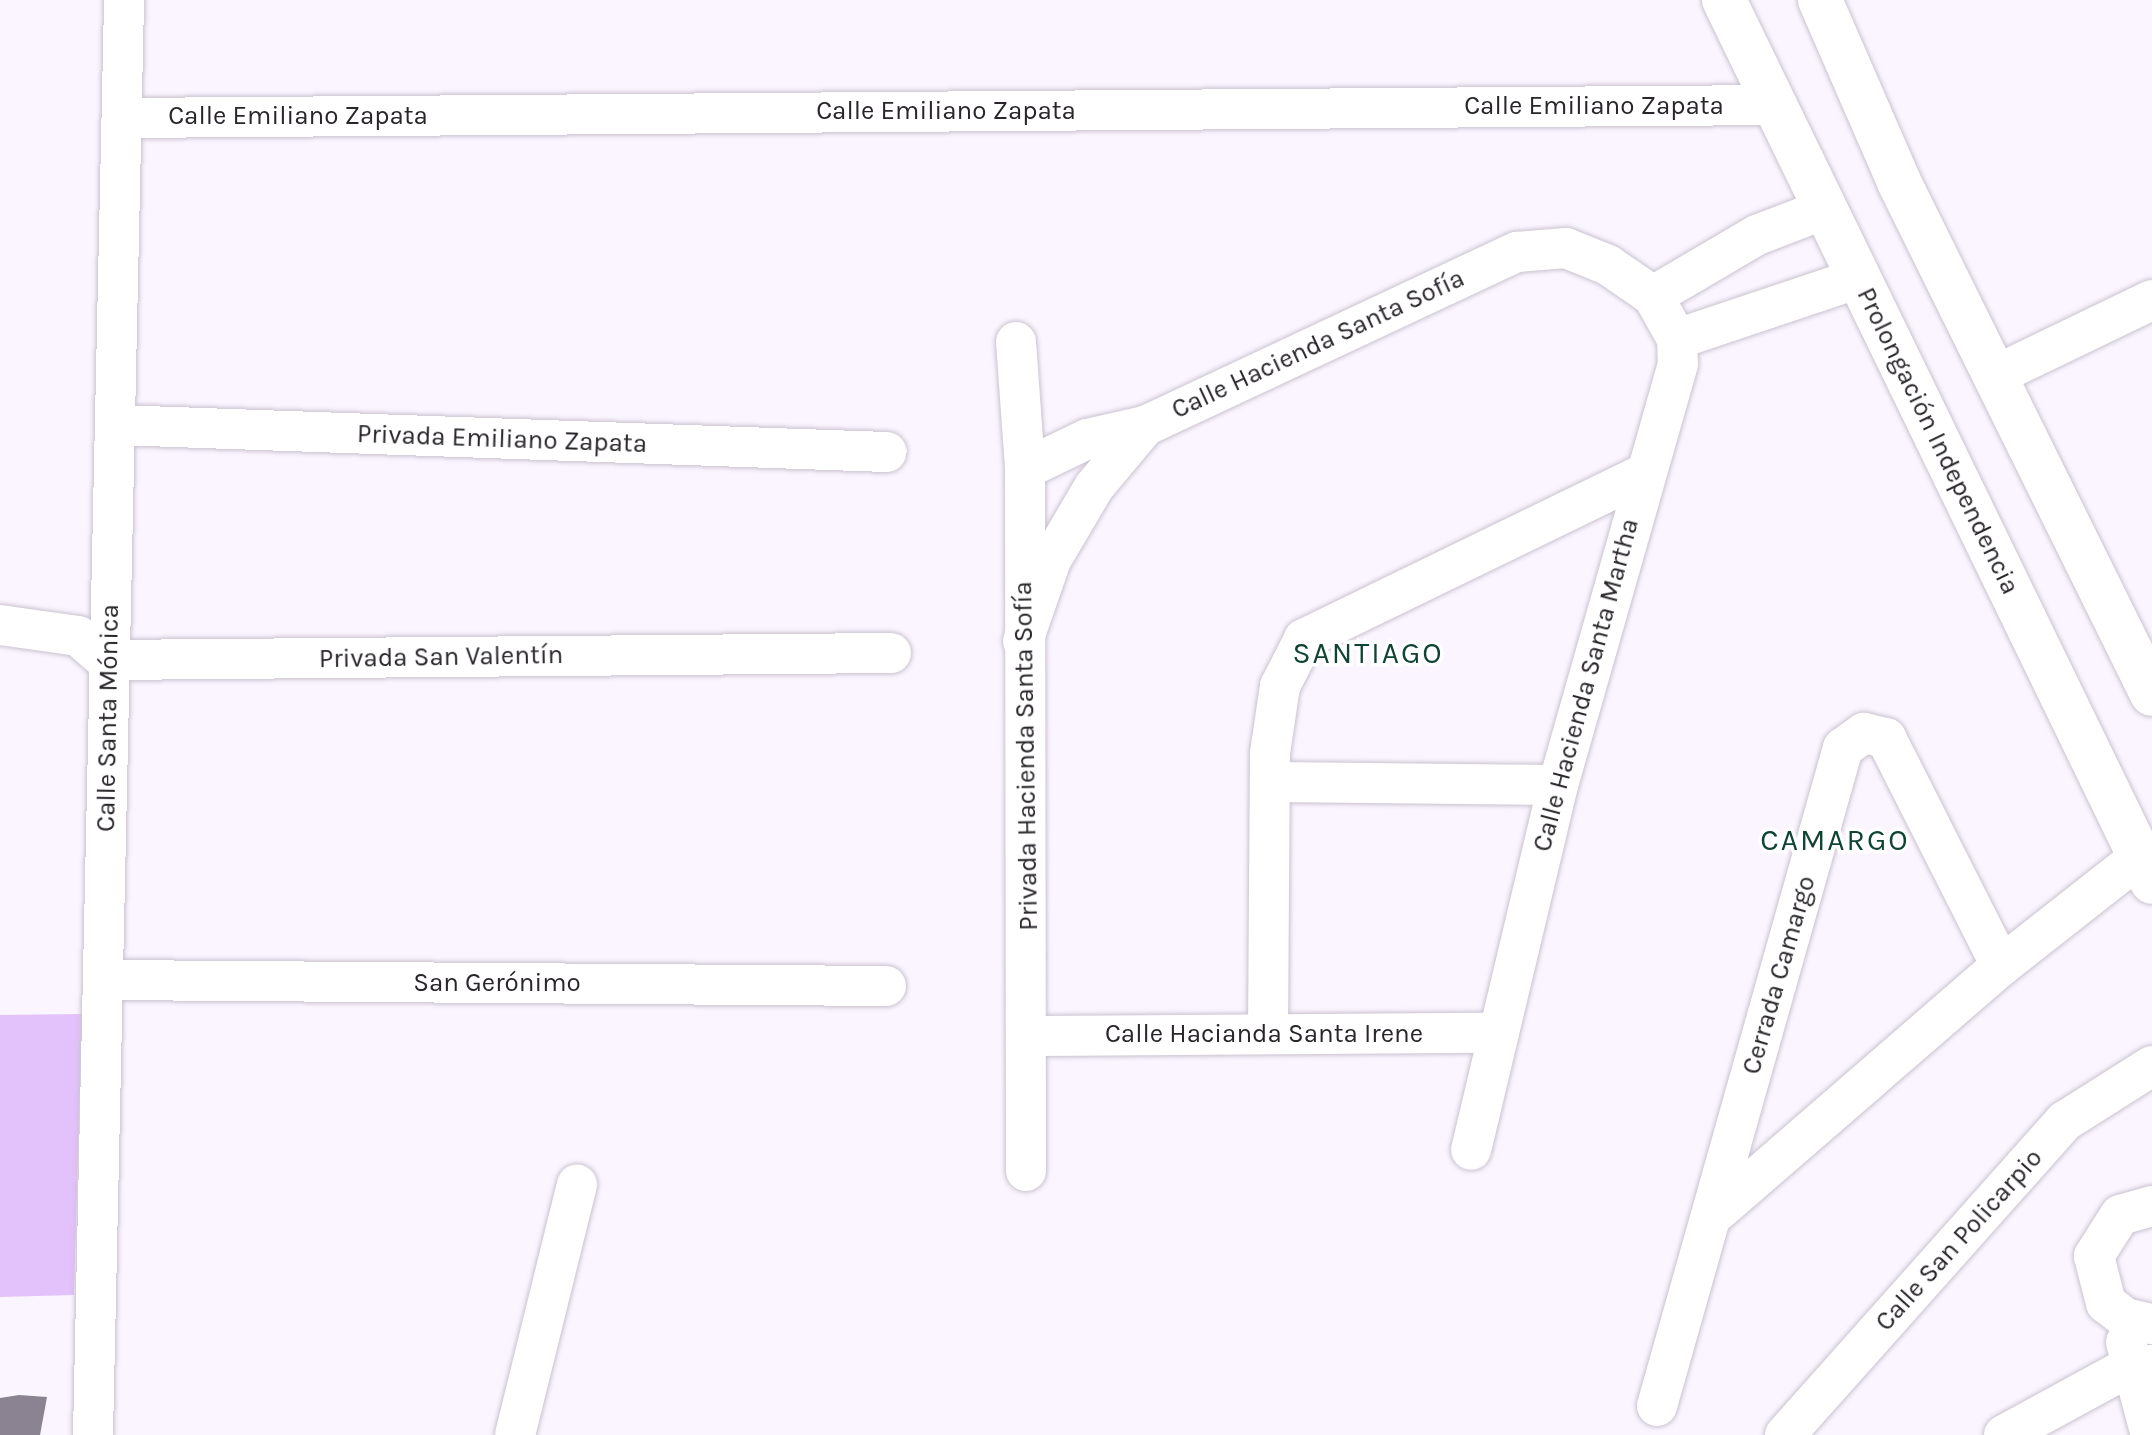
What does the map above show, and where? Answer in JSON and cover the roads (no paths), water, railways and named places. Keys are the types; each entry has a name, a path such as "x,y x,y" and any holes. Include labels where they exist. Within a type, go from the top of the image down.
{"street":[{"name":"Calle Santa Mónica","path":"93,1435 108,980 106,660 117,425 124,0"},
{"name":"Prolongación Independencia","path":"1724,0 1770,105 1859,278 2147,869"},
{"path":"1820,0 1899,182 2152,694"},
{"name":"Calle Emiliano Zapata","path":"122,118 1770,105"},
{"path":"1665,317 1757,235 1822,210"},
{"name":"Calle Hacienda Santa Sofía","path":"1023,641 1058,548 1094,487 1145,426 1517,252 1566,248 1608,265 1665,317"},
{"path":"1665,317 1859,278"},
{"path":"1996,375 2152,300"},
{"name":"Calle Hacienda Santa Martha","path":"1471,1150 1558,785 1642,475 1668,404 1665,317"},
{"name":"Privada Hacienda Santa Sofía","path":"1016,342 1025,469 1023,641 1029,1036 1026,1171"},
{"name":"Privada Emiliano Zapata","path":"117,425 887,452"},
{"path":"1025,469 1101,434 1145,426"},
{"path":"1268,1034 1272,782 1280,686 1304,639 1642,475"},
{"path":"0,625 78,636 106,660"},
{"name":"Privada San Valentín","path":"106,660 891,653"},
{"name":"Cerrada Camargo","path":"1657,1406 1843,748 1864,733 1886,738 2001,966"},
{"path":"1272,782 1558,785"},
{"path":"1711,1217 2001,966 2147,869"},
{"name":"San Gerónimo","path":"108,980 886,986"},
{"name":"Calle Hacianda Santa Irene","path":"1029,1036 1499,1033"},
{"name":"Calle San Policarpio","path":"1785,1435 2065,1121 2152,1066"},
{"path":"515,1435 577,1185"},
{"path":"2151,1435 2140,1366 2139,1321 2106,1303 2094,1256 2120,1215 2152,1206"},
{"path":"2025,1429 2140,1366"}],"district":[{"name":"SANTIAGO","path":"1368,653"},
{"name":"CAMARGO","path":"1835,840"}]}
